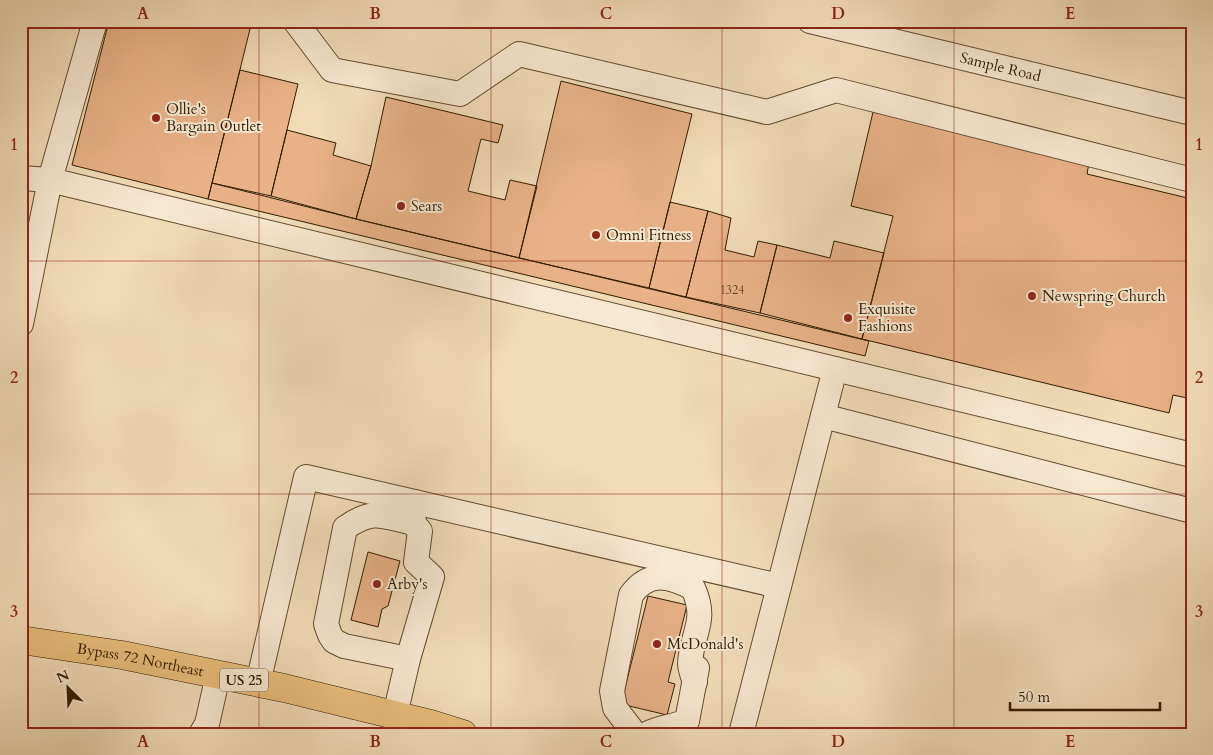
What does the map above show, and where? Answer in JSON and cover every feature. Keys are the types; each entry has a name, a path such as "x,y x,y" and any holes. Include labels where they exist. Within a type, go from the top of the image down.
{"highway":[{"name":"Bypass 72 Northeast","path":"21,640 122,655 258,683 395,715 463,734"}],"street":[{"path":"21,324 50,180 94,21"},
{"path":"295,21 332,70 460,94 518,54 767,112 836,90 1192,180"},
{"name":"Sample Road","path":"810,21 1192,113"},
{"path":"21,178 50,180 1192,455"},
{"path":"741,734 835,369"},
{"path":"823,416 1192,511"},
{"path":"258,683 306,477 414,512 779,586"},
{"path":"408,659 344,646 334,641 326,624 345,528 364,516 414,512"},
{"path":"395,715 408,659 432,577 416,562 420,532 414,512"},
{"path":"647,734 687,721 717,572"},
{"path":"635,734 615,708 612,691 631,595 637,586 649,580 667,577 693,588 701,612 690,665 695,682"},
{"path":"201,734 208,724 218,675"}],"building":[{"name":"Ollie's Bargain Outlet","path":"109,21 218,21 250,29 208,199 72,165"},
{"path":"240,70 298,84 271,196 212,183"},
{"path":"561,81 692,114 649,288 519,258"},
{"path":"386,97 503,125 498,143 481,139 468,191 505,200 510,180 537,186 519,258 356,219 371,166"},
{"name":"Newspring Church","path":"873,112 1089,163 1087,174 1192,199 1192,399 1173,395 1169,413 862,339 893,216 851,206"},
{"path":"287,130 336,143 333,155 371,166 356,219 271,196"},
{"path":"212,183 869,341 865,356 208,199"},
{"path":"670,202 708,211 686,297 649,288"},
{"path":"708,211 731,218 725,250 754,257 758,241 777,245 760,313 686,297"},
{"path":"834,241 884,253 862,339 760,313 777,245 830,258"},
{"name":"Arby's","path":"368,552 400,561 388,606 382,609 378,627 351,620"},
{"name":"McDonald's","path":"648,596 687,605 668,682 675,684 667,715 621,704"}],"place":[{"name":"Ollie's Bargain Outlet","path":"156,118"},
{"name":"Sears","path":"401,206"},
{"name":"Omni Fitness","path":"596,235"},
{"name":"Newspring Church","path":"1032,296"},
{"name":"Exquisite Fashions","path":"848,318"},
{"name":"Arby's","path":"377,584"},
{"name":"McDonald's","path":"657,644"}]}
